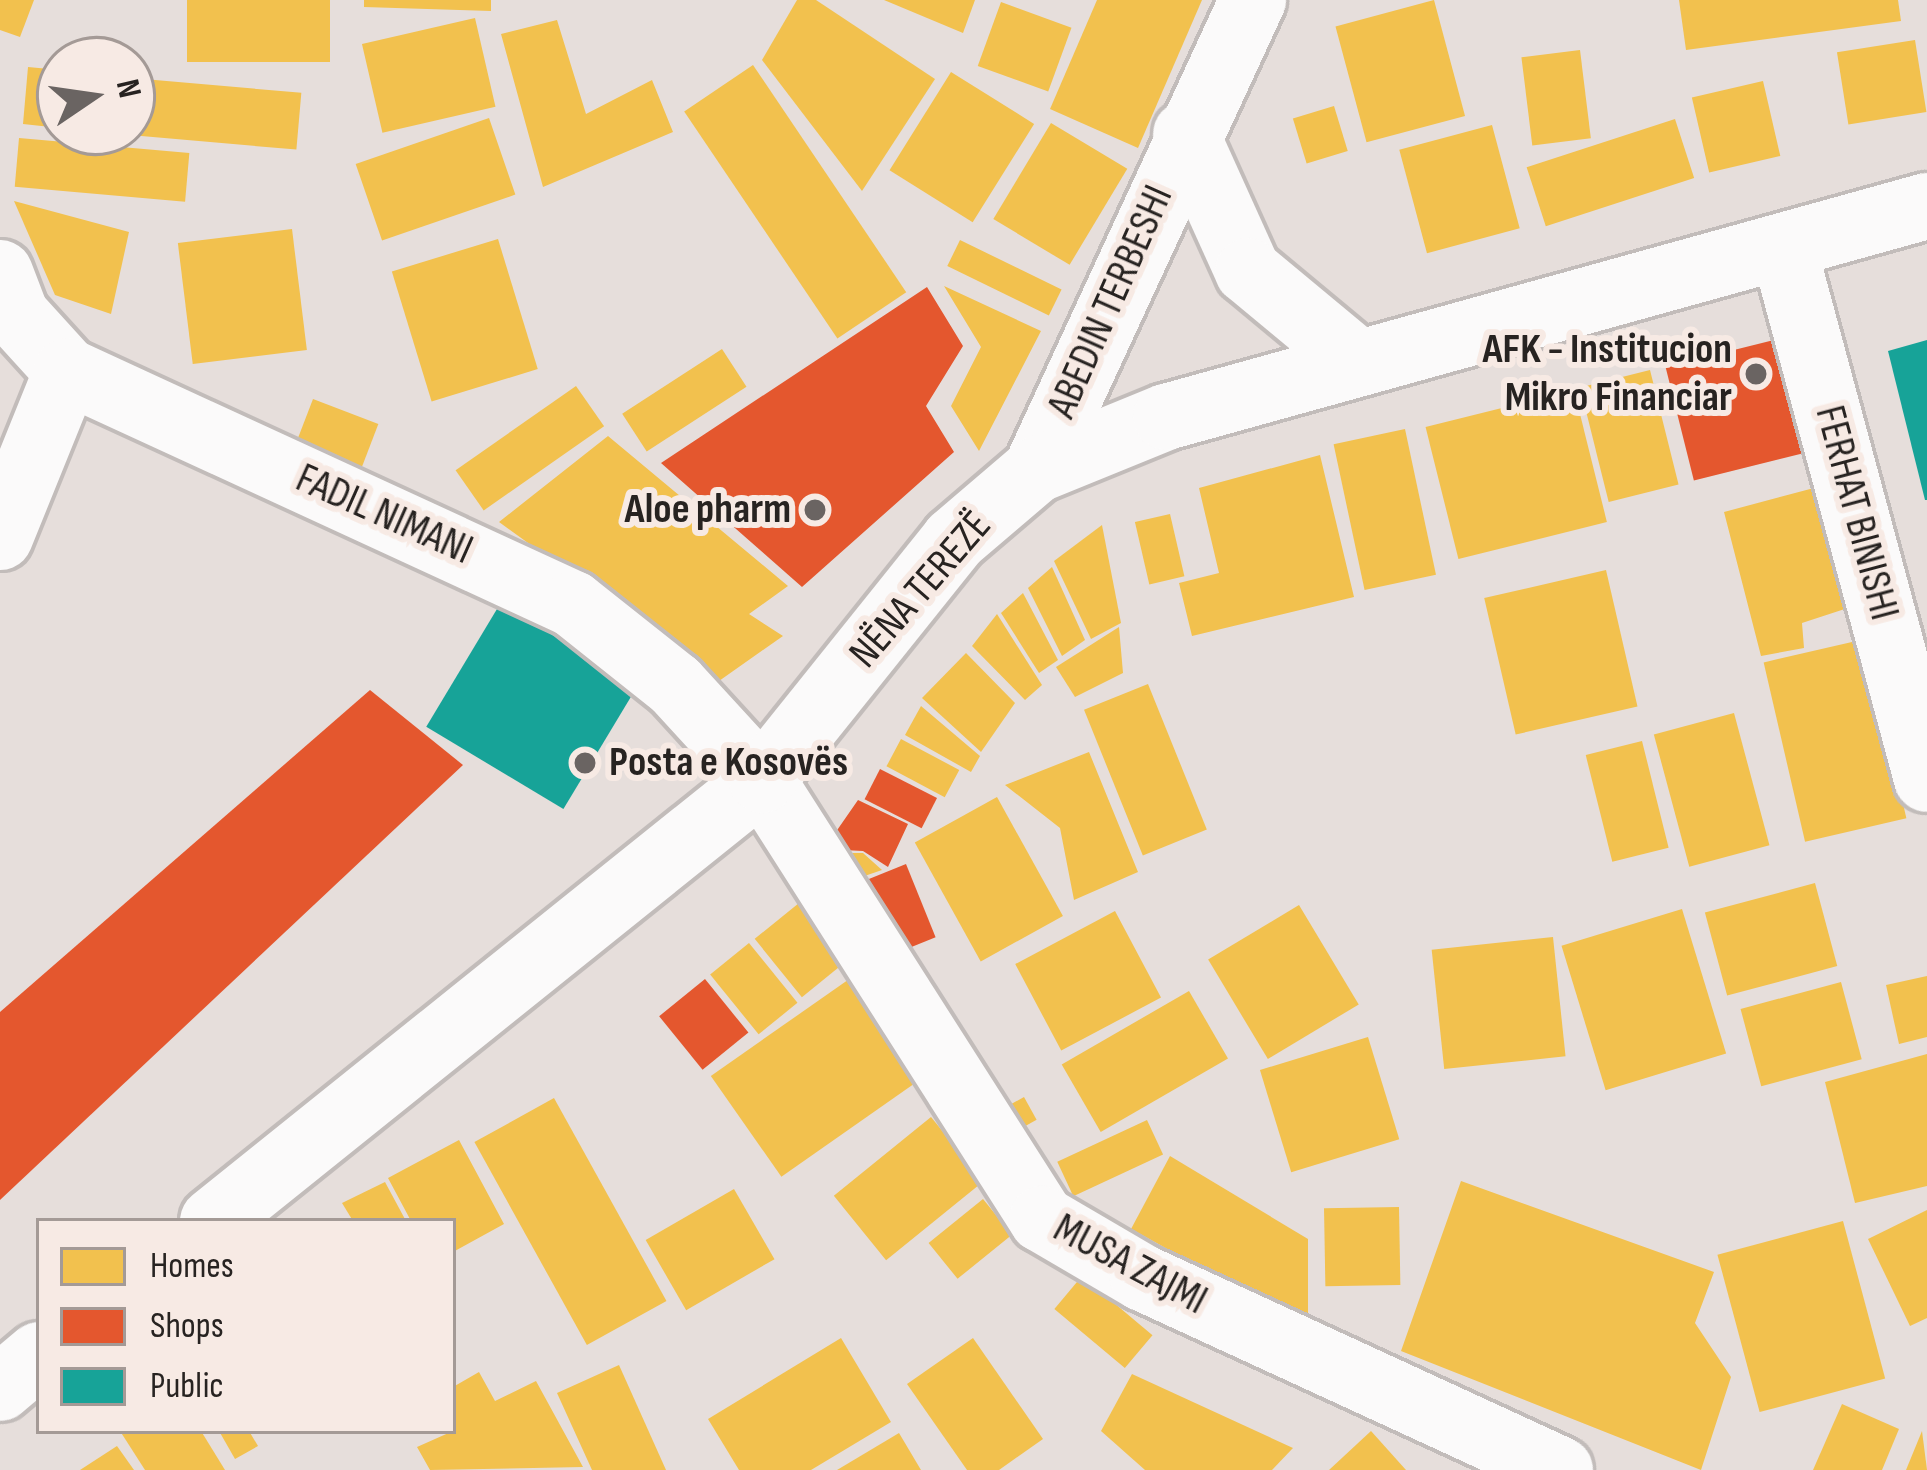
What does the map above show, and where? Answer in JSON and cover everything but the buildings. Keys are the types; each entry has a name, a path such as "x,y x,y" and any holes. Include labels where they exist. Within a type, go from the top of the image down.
{"street":[{"name":"ABEDIN TERBESHI","path":"1036,470 1186,134 1253,0"},
{"name":"ABEDIN TERBESHI","path":"1186,134 1248,271 1359,363"},
{"name":"NËNA TEREZË","path":"217,1218 762,780 954,540 1036,470 1166,417 1927,206"},
{"name":"FERHAT BINISHI","path":"1783,247 1927,779"},
{"name":"FADIL NIMANI","path":"0,273 16,315 67,370 573,604 675,685 762,780"},
{"path":"0,536 67,370"},
{"name":"MUSA ZAJMI","path":"762,780 1042,1219 1143,1278 1559,1470"},
{"path":"0,1388 36,1358"}],"place":[{"name":"AFK - Institucion Mikro Financiar","path":"1756,374"},
{"name":"Aloe pharm","path":"815,510"},
{"name":"Posta e Kosovës","path":"585,763"}]}
